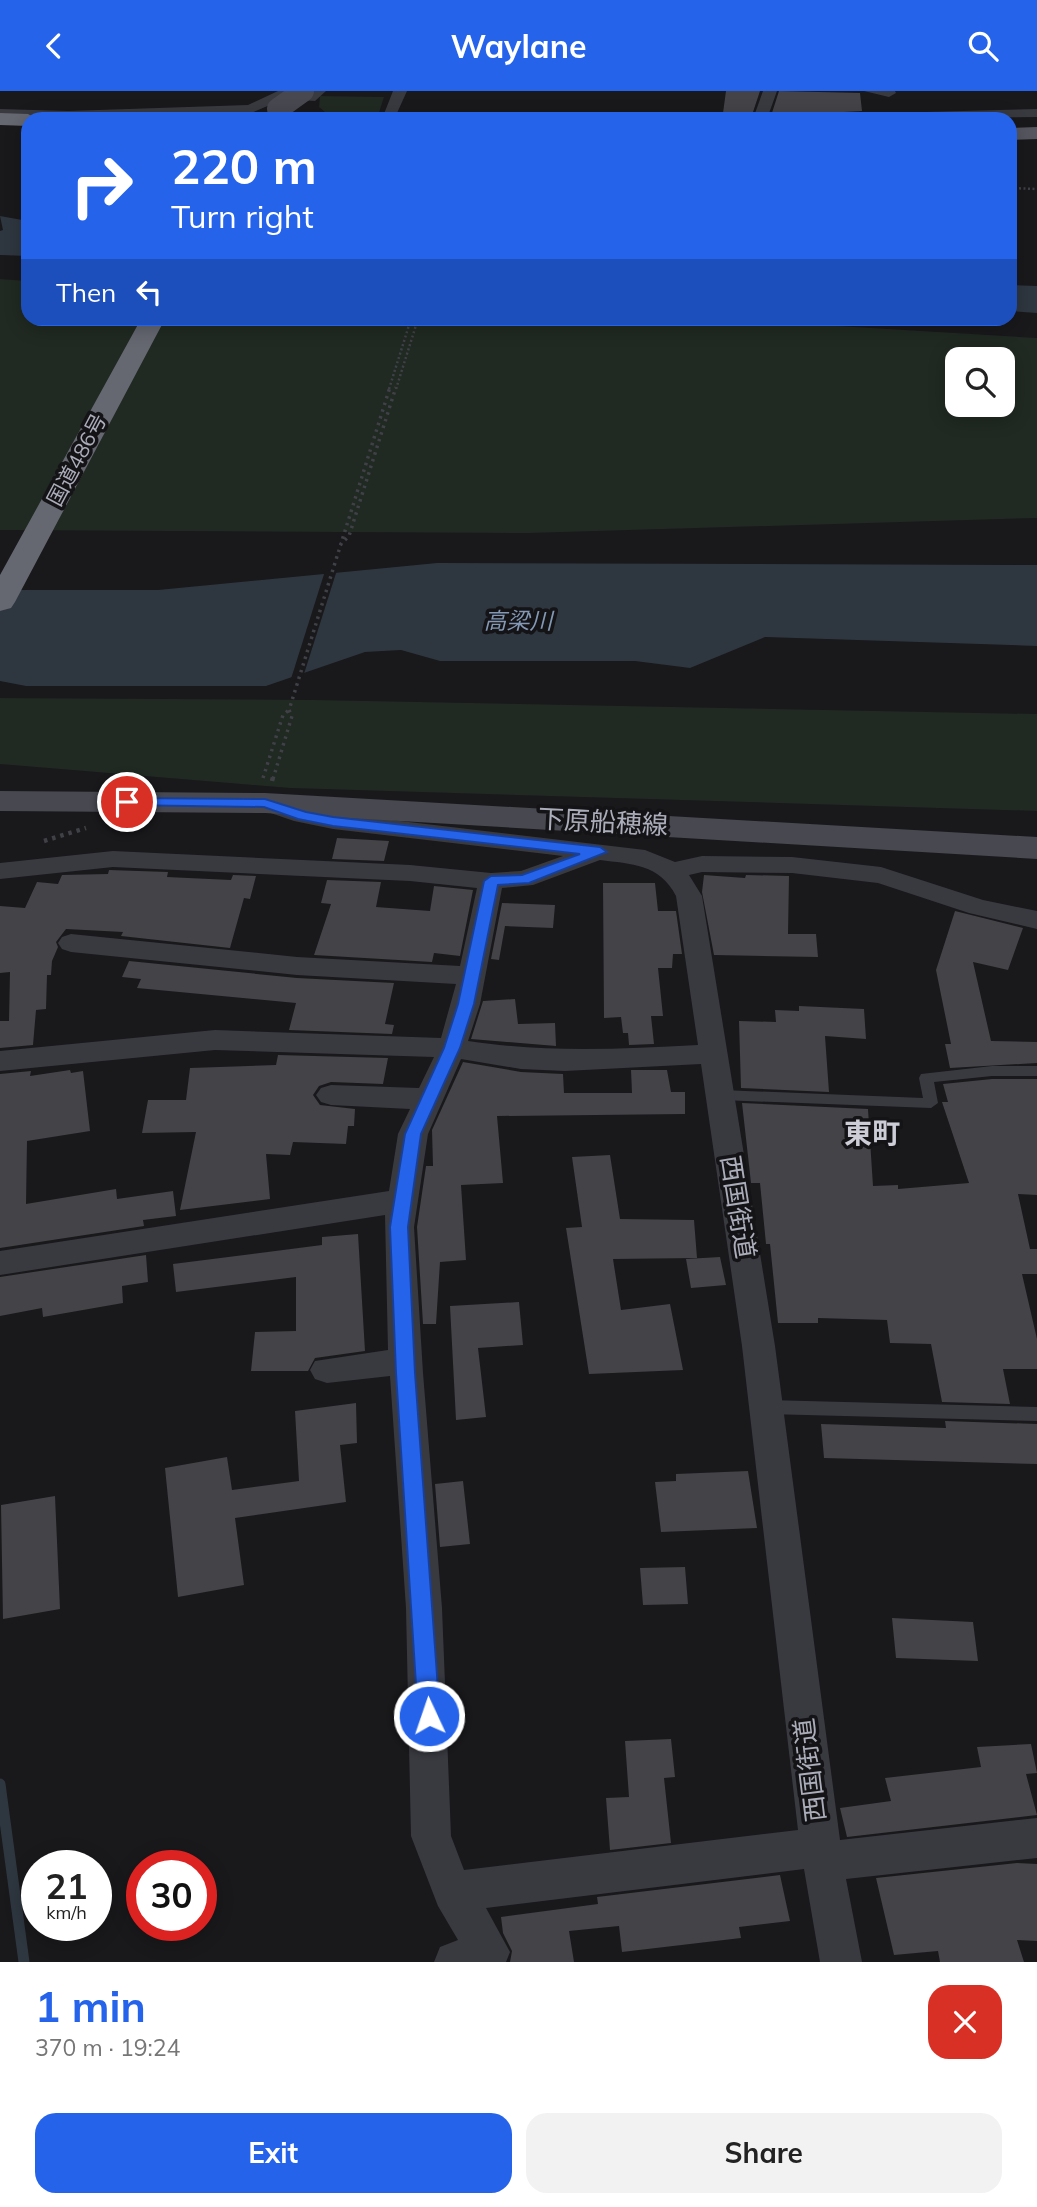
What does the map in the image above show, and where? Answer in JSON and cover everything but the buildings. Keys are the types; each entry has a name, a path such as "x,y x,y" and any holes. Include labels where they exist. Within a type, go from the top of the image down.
{"highway":[{"path":"0,118 21,120"},
{"name":"国道486号","path":"0,602 149,326"}],"main road":[{"path":"1017,134 1037,133"},
{"name":"下原船穂線","path":"0,801 265,793 1037,848"}],"street":[{"path":"202,109 212,91"},
{"path":"390,112 400,91"},
{"path":"762,112 770,91"},
{"path":"872,91 889,93"},
{"path":"83,103 122,107 251,110 293,99"},
{"path":"50,112 202,109"},
{"path":"0,113 21,113"},
{"path":"1017,114 1037,113"},
{"path":"265,793 303,816 645,858 673,870 702,864 792,865 881,875 978,907 1037,920"},
{"path":"0,871 73,861 113,859 410,873 491,881 524,879 600,852"},
{"name":"西国街道","path":"673,870 689,896 712,1053 721,1095 766,1407 820,1855 841,1962"},
{"path":"479,1959 431,1836 424,1608 405,1361 399,1227 413,1134 452,1048 471,976 491,881"},
{"path":"71,943 309,967 471,976"},
{"path":"0,1061 215,1040 452,1048 521,1059 565,1061 712,1053"},
{"path":"331,1095 429,1099"},
{"path":"0,1263 401,1201"},
{"path":"327,1370 405,1361"},
{"path":"452,1892 820,1855 1037,1838"}],"lane":[{"path":"721,1095 931,1103 926,1078 992,1071 1037,1071"},
{"path":"766,1407 1037,1413"}],"path":[{"path":"293,99 315,101 316,112"},
{"path":"1017,188 1037,188"},
{"path":"265,793 283,715 289,710 409,326"},
{"path":"339,546 349,537 416,326"},
{"path":"265,793 292,716 289,710"}],"shaded area":[{"path":"320,96 384,97 379,112 325,112 319,107"},
{"path":"0,279 21,280 21,326 838,326 1037,338 1037,518 530,533 0,530"},
{"path":"0,698 316,700 1037,714 1037,811 290,788 0,764"}],"water":[{"path":"0,216 21,220 21,256 0,255 0,231 3,230"},
{"path":"1017,285 1037,286 1037,313 1017,312"},
{"name":"高梁川","path":"437,563 1037,565 1037,646 765,637 690,668 635,661 440,661 401,650 365,652 266,686 26,686 0,681 0,590 158,590"}],"pier":[{"path":"337,570 303,677 290,682 325,571"}],"waterway":[{"path":"0,1784 24,1962"}],"district":[{"name":"東町","path":"872,1133"}],"route":[{"path":"127,802 265,803 303,816 333,821 600,852 524,879 491,881 466,1004 452,1048 413,1134 410,1148 399,1227 405,1373 424,1608 429,1716"}]}
